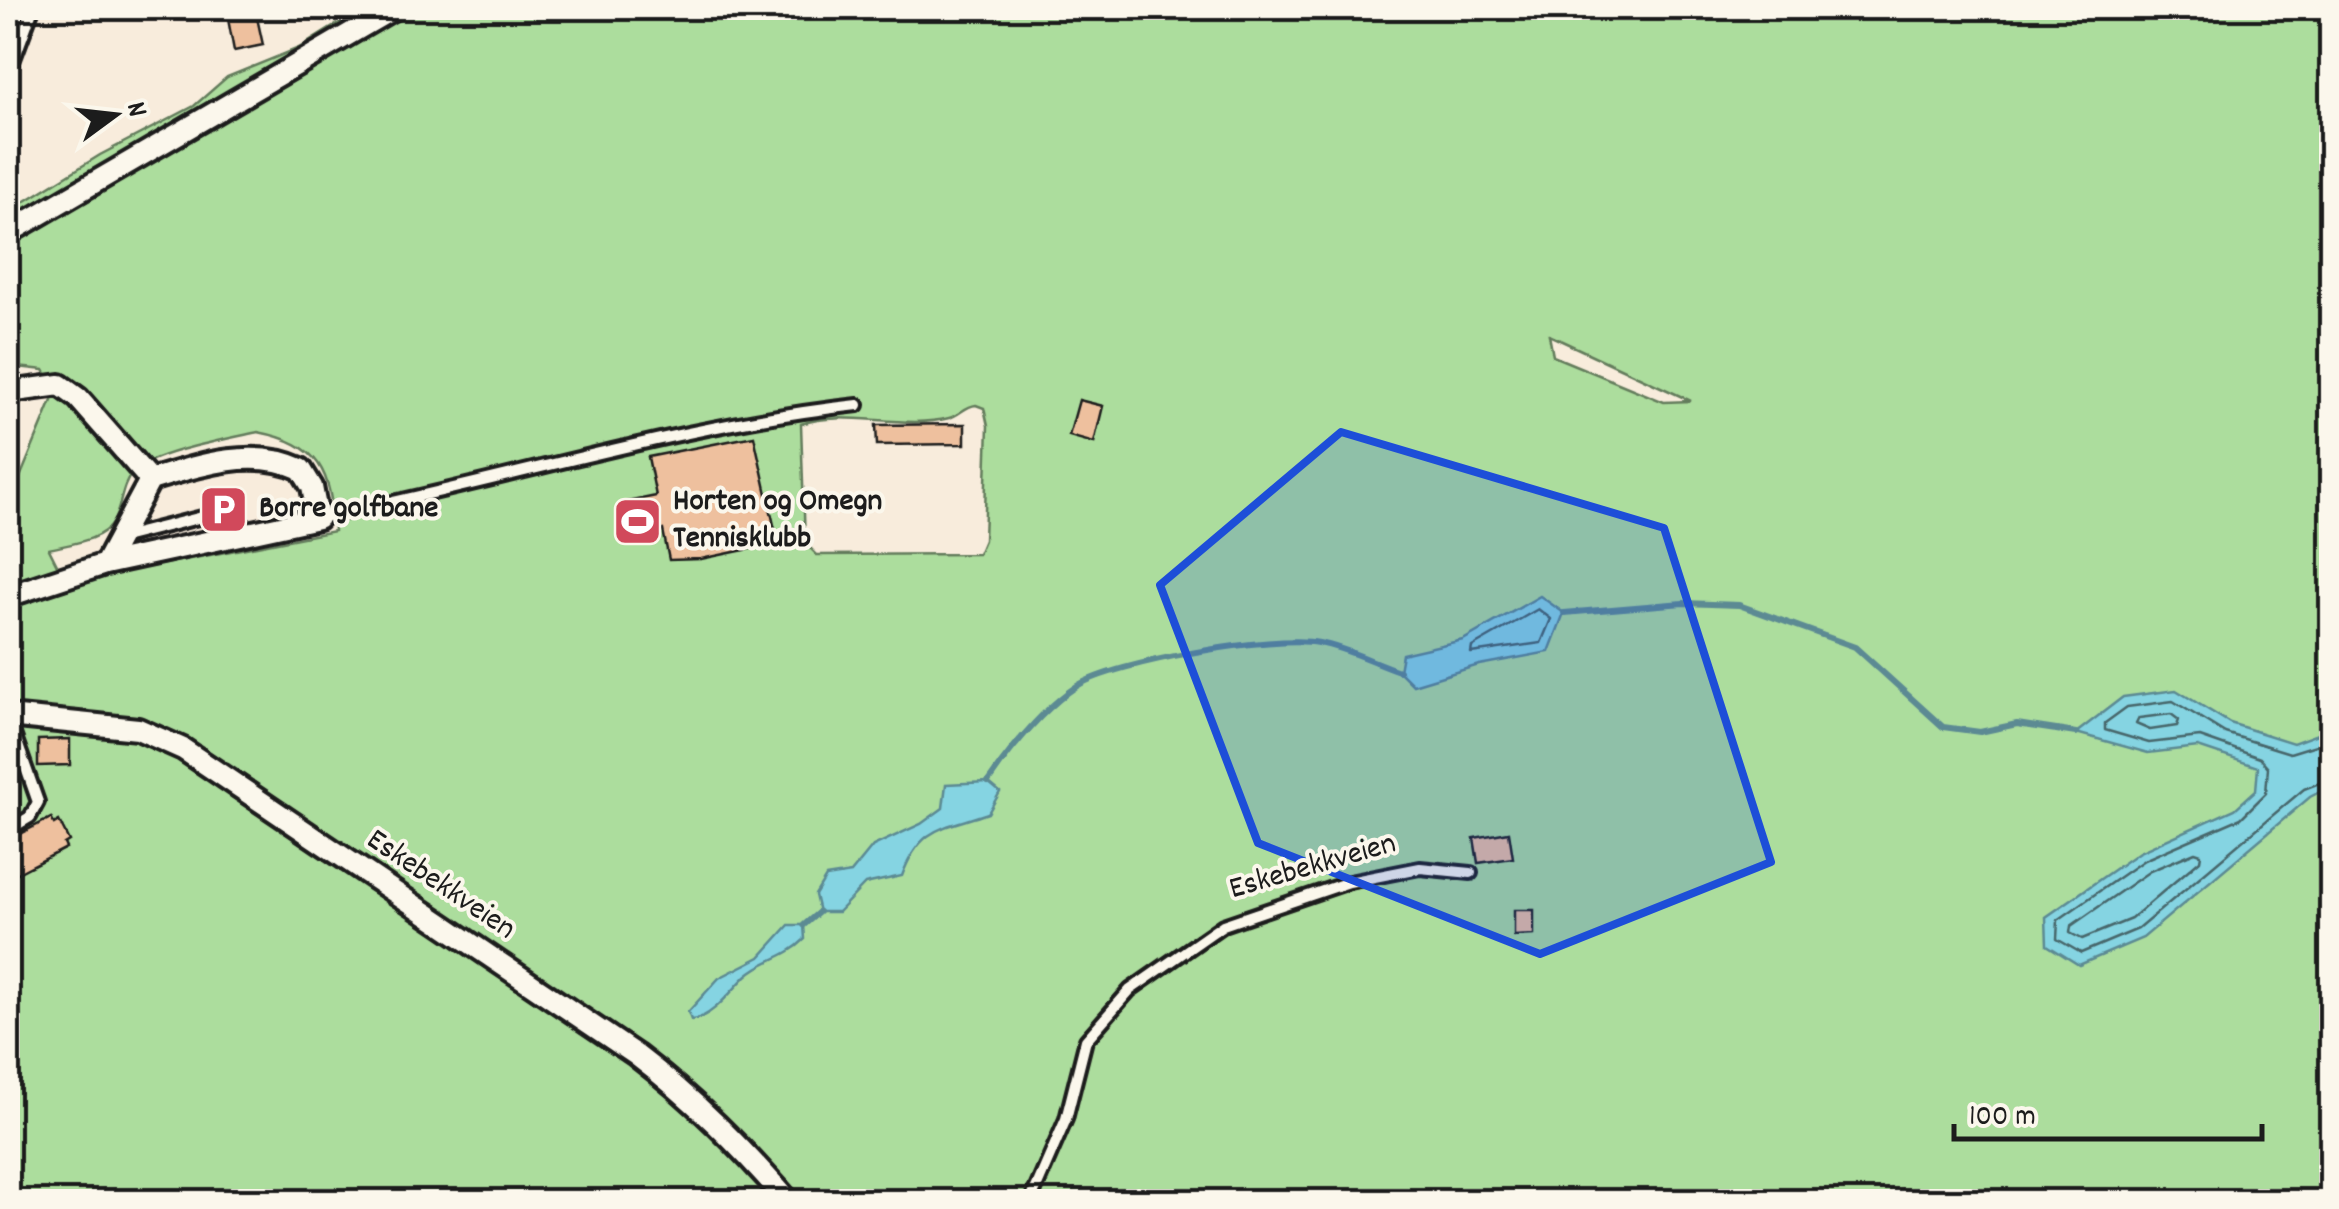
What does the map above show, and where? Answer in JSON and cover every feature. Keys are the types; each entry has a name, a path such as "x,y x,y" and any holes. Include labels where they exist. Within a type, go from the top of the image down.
{"street":[{"path":"8,233 394,8"},
{"path":"8,392 60,385 78,398 150,480"},
{"path":"8,596 106,564 318,518 312,486 301,469 265,457 201,464 150,480 106,564"},
{"name":"Eskebekkveien","path":"8,716 138,729 183,748 684,1091 740,1144 789,1202"}],"lane":[{"path":"8,75 33,8"},
{"path":"318,518 412,500 704,427 858,404"},
{"path":"118,538 226,511 236,517 242,537"},
{"path":"8,716 38,802 30,817 8,830"},
{"name":"Eskebekkveien","path":"1030,1202 1066,1120 1086,1040 1130,990 1222,925 1349,882 1420,868 1471,872"}],"highlighted area":[{"path":"1341,432 1664,528 1771,862 1540,954 1258,843 1160,585"}],"green space":[{"path":"350,8 2331,8 2331,1201 8,1201 8,497 14,492 56,391 44,370 8,366 8,212 100,155 194,106 227,77 299,48 349,17","holes":["1549,335 1691,401 1664,402 1553,356","972,406 984,408 988,426 984,540 978,554 817,555 805,543 801,424 836,418 931,421 953,417","258,432 279,437 309,453 325,476 334,531 66,583 49,549 84,541 108,528 126,484 142,465 211,442"]}],"water":[{"path":"1540,596 1564,613 1549,652 1479,665 1413,685 1399,671 1402,654 1463,640"},
{"path":"2176,690 2230,723 2293,743 2331,729 2331,786 2310,797 2143,938 2079,965 2047,945 2046,917 2139,852 2235,809 2256,790 2258,767 2198,747 2148,753 2076,733 2123,697"},
{"path":"988,782 1000,792 988,813 935,831 917,847 902,876 865,884 838,912 819,912 815,895 826,877 851,873 873,846 921,824 943,808 946,784"},
{"path":"789,925 804,925 805,939 752,971 714,1009 691,1020 688,1012 719,978 760,957"}],"building":[{"path":"256,13 263,45 234,51 228,19"},
{"path":"1079,400 1103,406 1094,443 1069,436"},
{"path":"965,424 965,444 877,445 876,425"},
{"path":"754,436 778,543 701,559 669,560 663,530 634,536 627,502 656,496 648,457"},
{"path":"70,739 70,765 38,766 38,740"},
{"path":"51,818 54,824 59,821 69,841 64,844 66,848 8,878 8,840"},
{"path":"1509,832 1513,858 1478,863 1474,838"},
{"path":"1514,910 1534,910 1534,935 1514,936"}],"waterway":[{"path":"1564,613 1683,603 1739,605 1855,647 1943,727 1980,732 2017,724 2076,733"},
{"path":"988,782 1051,706 1077,686 1124,668 1233,646 1297,641 1339,648 1399,671"},
{"path":"804,925 819,912"}],"place":[{"name":"Borre golfbane","path":"224,510"},
{"name":"Horten og Omegn Tennisklubb","path":"638,521"}]}
